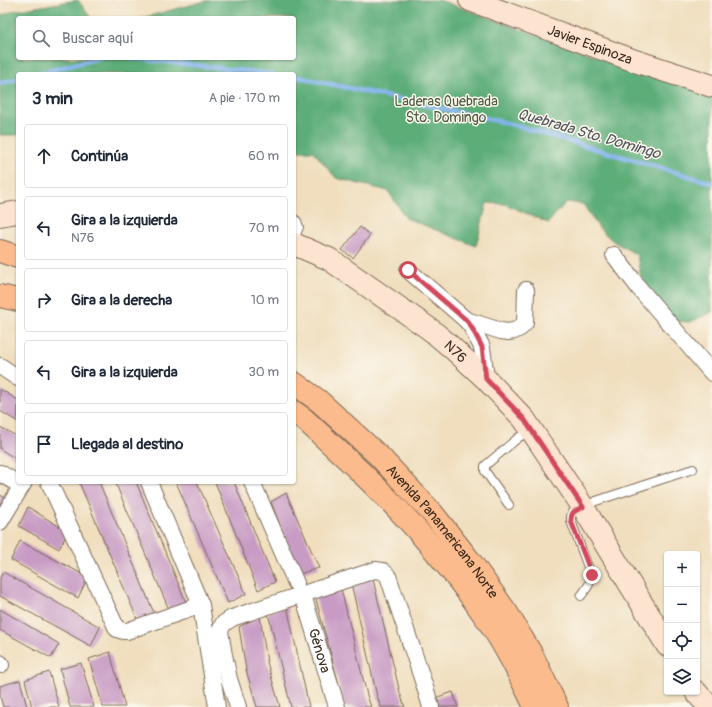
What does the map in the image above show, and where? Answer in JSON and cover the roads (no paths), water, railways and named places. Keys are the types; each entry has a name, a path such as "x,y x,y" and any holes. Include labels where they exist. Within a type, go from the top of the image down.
{"main road":[{"path":"0,251 16,256"},
{"path":"0,296 16,300"},
{"name":"Avenida Panamericana Norte","path":"296,384 319,401 379,456 433,514 470,561 507,613 532,655 557,707"},
{"name":"Avenida Panamericana Norte","path":"296,413 304,418 361,472 416,529 452,572 489,622 514,664 535,707"}],"street":[{"name":"Javier Espinoza","path":"470,0 635,61 712,86"},
{"path":"0,215 16,212"},
{"name":"N76","path":"296,245 329,259 430,330 486,379 524,419 583,507 664,640"},
{"path":"614,255 639,288 712,373"},
{"path":"408,270 466,320 474,331 482,347 486,379"},
{"path":"466,320 494,329 508,332 514,331 525,323 526,290"},
{"path":"0,366 16,377"},
{"path":"0,473 16,481"},
{"path":"0,522 23,484"},
{"path":"50,484 117,629 123,632 127,631 201,606"},
{"path":"150,484 201,606 217,707"},
{"name":"Génova","path":"253,484 300,589 337,707"},
{"path":"238,707 229,679 224,655 220,631 223,624 232,618 300,589 375,570 383,571 388,576 422,677 430,707"},
{"path":"698,695 712,707"}],"lane":[{"path":"296,221 299,227 296,235"},
{"path":"509,504 485,471 485,466 531,429"},
{"path":"581,596 588,588 592,575 571,521 573,512 596,501 692,469"}],"waterway":[{"name":"Quebrada Sto. Domingo","path":"44,72 91,60"},
{"name":"Quebrada Sto. Domingo","path":"149,60 255,72"},
{"name":"Quebrada Sto. Domingo","path":"296,76 507,123 712,183"},
{"name":"Quebrada Sto. Domingo","path":"0,83 16,79"}],"park label":[{"name":"Laderas Quebrada Sto. Domingo","path":"446,110"}]}
